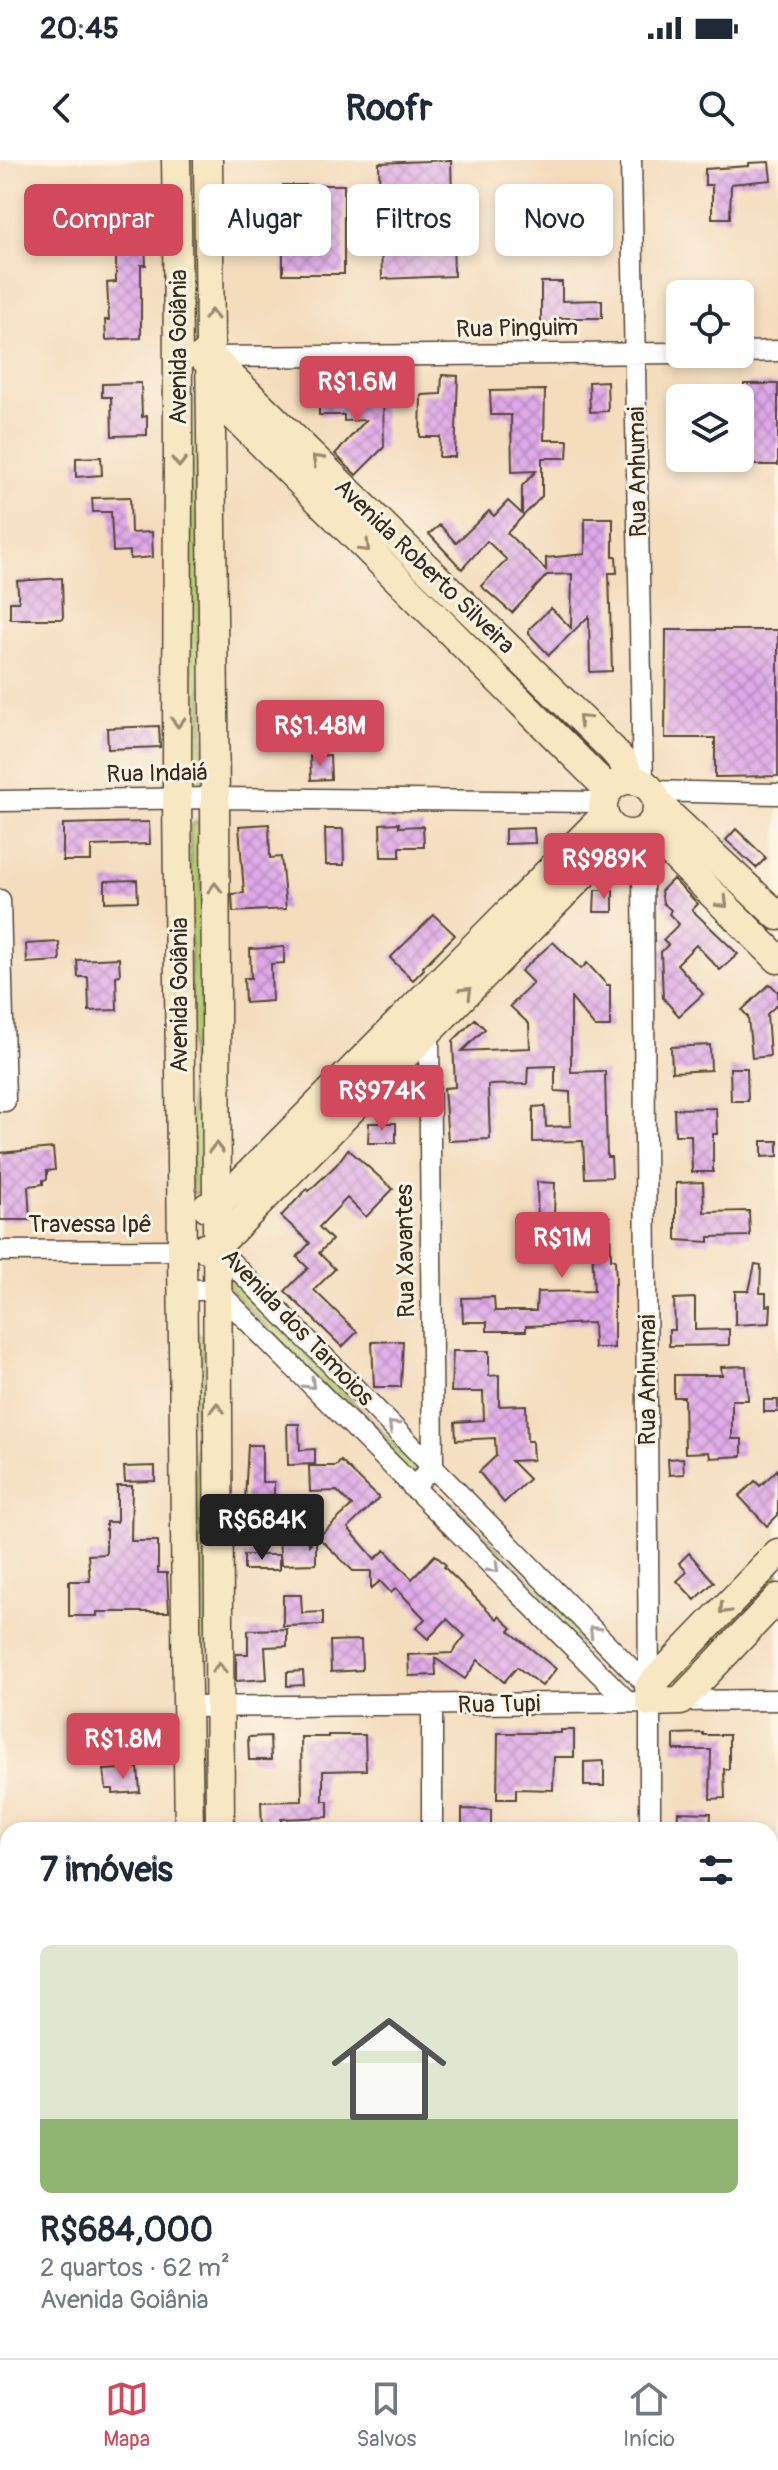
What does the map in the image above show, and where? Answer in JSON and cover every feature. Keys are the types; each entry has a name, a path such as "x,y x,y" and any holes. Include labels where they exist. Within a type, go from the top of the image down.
{"street":[{"name":"Avenida Goiânia","path":"176,160 180,358 177,799 180,1209 189,1822"},
{"name":"Avenida Goiânia","path":"208,160 215,798 220,1822"},
{"name":"Rua Anhumai","path":"631,160 634,353 631,806 643,873 642,1697 650,1822"},
{"path":"754,352 778,351"},
{"name":"Rua Pinguim","path":"211,357 666,353"},
{"path":"180,358 211,357"},
{"name":"Avenida Roberto Silveira","path":"211,357 612,749 623,762 631,806 778,916"},
{"path":"179,392 211,393"},
{"name":"Avenida Roberto Silveira","path":"211,393 631,806 778,959"},
{"name":"Rua Indaiá","path":"0,801 215,798 631,806 778,794"},
{"name":"Avenida dos Tamoios","path":"631,806 420,1021 216,1247 433,1466 642,1697"},
{"path":"0,900 5,1101 0,1101"},
{"name":"Avenida dos Tamoios","path":"216,1207 420,1021"},
{"name":"Rua Xavantes","path":"420,1021 433,1466"},
{"path":"180,1209 216,1207"},
{"path":"181,1250 216,1247"},
{"name":"Travessa Ipê","path":"0,1251 181,1250"},
{"path":"181,1291 216,1289"},
{"name":"Avenida dos Tamoios","path":"216,1289 413,1488 642,1697"},
{"path":"413,1488 433,1466"},
{"path":"642,1697 778,1553"},
{"path":"680,1701 778,1598"},
{"name":"Rua Tupi","path":"188,1707 642,1697 680,1701 778,1700"},
{"path":"432,1704 432,1822"}],"green space":[{"path":"185,160 200,160 197,344 191,343"},
{"path":"198,399 204,787 201,792 191,791 189,402"},
{"path":"201,823 203,1191 195,1194 191,1192 190,826"},
{"path":"230,1275 420,1471 412,1479 223,1282"},
{"path":"201,1335 206,1695 203,1697 200,1697 193,1336"},
{"path":"451,1502 622,1671 614,1679 443,1509"},
{"path":"778,1566 778,1583 682,1683 674,1675"},
{"path":"202,1726 207,1731 208,1822 196,1822 198,1727"}],"building":[{"path":"451,160 452,184 380,184 379,163"},
{"path":"769,162 771,180 731,184 730,218 712,218 712,185 705,185 705,169"},
{"path":"331,185 344,185 344,274 283,274 283,256 331,256"},
{"path":"116,256 146,256 146,265 141,265 141,338 106,340 105,320 109,320 107,283 116,282"},
{"path":"381,256 453,256 454,276 382,279"},
{"path":"541,282 562,282 562,301 602,300 602,318 558,318 558,324 541,324"},
{"path":"442,375 458,376 455,457 439,457 440,437 420,437 421,395 441,394"},
{"path":"607,381 608,411 590,412 589,382"},
{"path":"141,383 142,417 147,416 147,435 112,436 111,397 102,397 102,384"},
{"path":"754,384 778,384 778,465 754,465"},
{"path":"358,389 358,392 383,392 384,447 356,475 335,454 366,420 344,421 344,415 319,415 319,390"},
{"path":"545,390 544,440 568,440 567,458 542,458 542,496 507,533 546,570 546,558 585,554 585,518 613,518 613,556 616,556 617,573 609,573 612,671 590,672 589,616 549,655 529,634 529,629 551,608 571,628 572,574 547,575 512,613 481,586 507,560 487,541 462,569 429,534 440,525 456,543 489,511 494,516 508,501 522,514 522,486 536,471 512,472 511,415 491,415 490,391"},
{"path":"101,457 102,475 76,477 76,458"},
{"path":"130,497 131,533 152,532 153,557 130,559 130,551 113,552 111,512 93,512 92,498"},
{"path":"62,578 63,619 10,619 10,602 19,602 17,581"},
{"path":"666,630 778,630 778,776 715,777 715,738 665,738"},
{"path":"159,726 160,747 108,749 107,728"},
{"path":"330,755 331,779 311,780 310,756"},
{"path":"149,822 150,844 91,846 91,861 63,861 63,824"},
{"path":"399,823 399,827 423,826 424,847 400,847 400,857 381,857 380,824"},
{"path":"269,824 270,858 281,857 286,909 233,912 232,894 244,893 239,826"},
{"path":"534,828 535,843 505,844 505,829"},
{"path":"325,829 343,829 344,865 326,865"},
{"path":"736,829 766,858 756,868 726,840"},
{"path":"673,879 698,904 692,910 738,954 720,970 696,945 677,964 703,994 679,1016 663,998 661,952 668,945 663,940 679,924 663,903 661,891"},
{"path":"137,880 138,901 105,902 105,881"},
{"path":"595,890 613,890 613,912 594,912"},
{"path":"434,915 455,935 413,980 390,958"},
{"path":"59,942 60,961 27,963 26,944"},
{"path":"553,942 581,969 587,963 610,985 610,1027 595,1027 571,998 571,1072 605,1071 607,1157 611,1157 612,1177 585,1178 583,1141 533,1142 533,1107 545,1106 546,1127 571,1126 570,1092 555,1091 555,1066 528,1067 527,1084 488,1085 490,1139 448,1141 444,1088 455,1087 453,1041 475,1019 485,1029 462,1051 530,1048 529,1024 510,1006 533,983 521,971"},
{"path":"284,947 284,963 271,964 272,1001 245,1003 244,978 251,978 250,949"},
{"path":"119,958 117,1010 89,1011 88,977 78,977 77,960"},
{"path":"770,984 778,992 778,1004 767,1014 770,1056 752,1058 748,1017 742,1010"},
{"path":"710,1045 711,1070 672,1072 671,1047"},
{"path":"730,1068 747,1068 748,1101 731,1101"},
{"path":"716,1108 713,1172 692,1172 691,1135 675,1135 674,1109"},
{"path":"369,1123 396,1123 396,1143 368,1143"},
{"path":"762,1141 778,1141 778,1156 762,1157"},
{"path":"53,1148 55,1170 47,1171 43,1184 28,1186 30,1220 0,1220 0,1153"},
{"path":"348,1149 393,1189 366,1217 347,1198 319,1227 332,1240 319,1253 335,1269 314,1290 357,1332 342,1347 285,1291 308,1268 297,1257 310,1243 281,1216 337,1164"},
{"path":"537,1182 555,1183 554,1215 562,1215 562,1218 610,1217 611,1259 615,1259 616,1284 614,1348 594,1348 593,1323 526,1326 526,1331 487,1331 487,1322 463,1322 462,1298 494,1297 495,1311 536,1311 537,1292 594,1291 592,1240 563,1240 563,1254 546,1254 545,1233 538,1234"},
{"path":"703,1182 704,1212 749,1211 750,1236 709,1237 709,1242 676,1240 676,1183"},
{"path":"755,1264 761,1265 760,1293 766,1293 766,1306 771,1305 770,1323 735,1325 735,1291 749,1291"},
{"path":"695,1298 695,1330 729,1329 729,1345 669,1346 669,1330 675,1330 674,1299"},
{"path":"403,1341 401,1387 374,1387 372,1342"},
{"path":"453,1351 489,1351 489,1376 499,1375 499,1406 526,1405 527,1441 532,1441 533,1460 511,1461 529,1479 504,1503 479,1472 496,1456 495,1438 456,1440 455,1422 484,1420 483,1392 451,1392"},
{"path":"746,1366 748,1400 732,1400 732,1439 742,1439 742,1456 710,1458 709,1452 685,1453 684,1397 674,1397 674,1375 722,1375 721,1367"},
{"path":"764,1400 778,1400 778,1412 764,1412"},
{"path":"287,1424 299,1424 300,1450 315,1449 315,1464 288,1465"},
{"path":"248,1445 262,1445 262,1482 274,1482 274,1500 245,1500"},
{"path":"683,1458 684,1474 669,1475 668,1459"},
{"path":"341,1461 379,1498 348,1528 375,1559 385,1550 412,1579 435,1555 497,1619 499,1616 512,1628 509,1631 556,1669 542,1686 517,1667 504,1682 478,1660 465,1679 435,1658 436,1675 409,1676 408,1655 452,1653 465,1636 447,1619 428,1639 416,1628 425,1619 396,1588 391,1593 380,1581 371,1589 371,1571 353,1571 318,1537 352,1506 337,1491 310,1492 309,1466 336,1466"},
{"path":"155,1466 155,1481 125,1482 124,1467"},
{"path":"778,1469 778,1515 767,1526 739,1496 755,1481 760,1486"},
{"path":"117,1486 132,1486 131,1541 158,1541 158,1573 167,1573 169,1612 97,1612 97,1616 69,1616 69,1581 90,1581 88,1555 106,1554 106,1522 117,1522"},
{"path":"307,1512 309,1545 316,1538 316,1564 281,1565 277,1514"},
{"path":"689,1553 714,1582 695,1600 677,1581 687,1572 679,1563"},
{"path":"244,1555 279,1555 279,1570 244,1570"},
{"path":"283,1595 301,1595 302,1613 323,1612 323,1625 283,1626"},
{"path":"287,1629 287,1646 265,1647 267,1679 236,1681 236,1654 248,1654 248,1630"},
{"path":"361,1640 362,1670 331,1672 330,1641"},
{"path":"303,1671 304,1685 287,1686 287,1672"},
{"path":"561,1730 574,1730 574,1757 554,1757 553,1790 516,1789 516,1799 497,1799 498,1733 561,1733"},
{"path":"674,1734 729,1735 729,1769 724,1769 725,1798 710,1799 711,1750 674,1750"},
{"path":"365,1735 366,1770 323,1771 323,1801 328,1801 328,1817 262,1822 261,1802 302,1801 301,1737"},
{"path":"270,1736 271,1760 249,1760 248,1737"},
{"path":"604,1761 604,1786 584,1786 584,1762"},
{"path":"138,1768 140,1792 113,1794 113,1789 106,1789 104,1770"},
{"path":"462,1809 491,1810 491,1822 462,1822"},
{"path":"678,1812 711,1813 710,1822 677,1822"}]}
